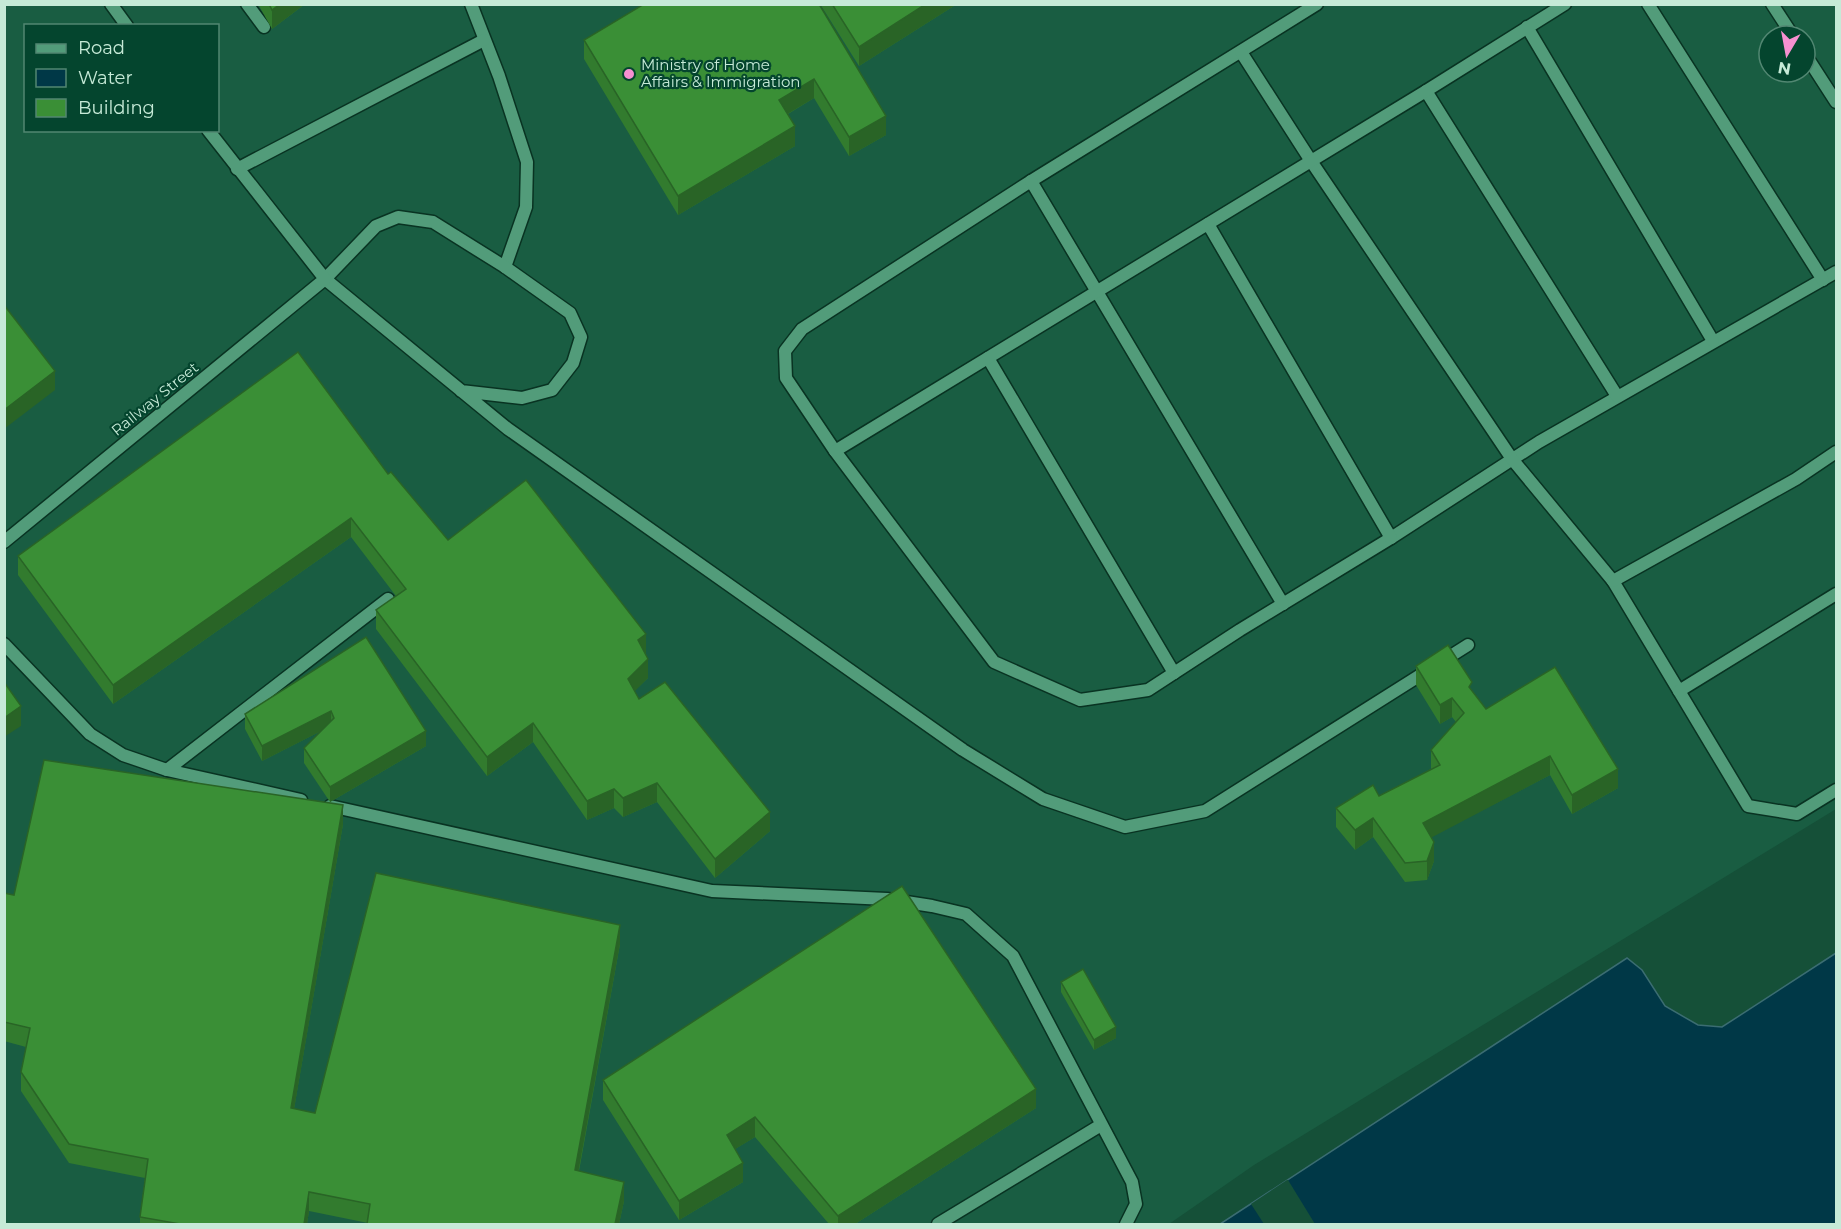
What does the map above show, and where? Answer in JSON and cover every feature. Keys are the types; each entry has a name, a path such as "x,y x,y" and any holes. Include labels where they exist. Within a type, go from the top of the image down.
{"street":[{"path":"111,4 126,24"},
{"path":"247,4 264,27"},
{"path":"471,4 499,76 527,162 526,207 505,267"},
{"path":"1317,4 1031,181 802,329 785,351 786,378 835,451 994,662 1080,700 1148,690 1391,538 1512,459 1617,396 1836,272"},
{"path":"835,451 1564,4"},
{"path":"1648,4 1823,280"},
{"path":"1772,4 1785,24"},
{"path":"1527,27 1713,341"},
{"path":"237,169 484,40"},
{"path":"1241,52 1311,161 1512,459 1613,581 1748,806 1797,814 1836,790"},
{"path":"1817,73 1836,102"},
{"path":"1425,91 1617,396"},
{"path":"209,132 325,279 508,429 963,750 1042,799 1125,827 1205,811 1468,645"},
{"path":"1031,181 1283,604"},
{"name":"Railway Street","path":"4,542 325,279 376,226 398,216 433,222 505,267 570,312 581,337 573,363 552,390 522,398 461,391"},
{"path":"1208,224 1391,538"},
{"path":"988,358 1174,673"},
{"path":"1613,581 1796,479 1836,452"},
{"path":"1679,692 1836,594"},
{"path":"167,770 388,600"},
{"path":"4,644 90,734 123,755 167,770 712,891 887,899 966,914 1013,956 1132,1182 1136,1204 1126,1224"},
{"path":"938,1224 1101,1125"}],"shaded area":[{"path":"5,5 1836,5 1836,809 1254,1165 1169,1224 5,1224"}],"water":[{"path":"1836,953 1836,1224 1220,1224 1627,958 1642,970 1665,1006 1698,1025 1722,1027"}],"pier":[{"path":"1287,1180 1315,1224 1264,1224 1251,1204"}],"building":[{"path":"269,4 280,4 272,10"},
{"path":"644,4 819,4 886,116 849,137 814,79 779,100 795,126 678,196 584,40"},
{"path":"832,4 926,4 859,47"},
{"path":"4,305 55,371 4,410"},
{"path":"298,352 388,474 391,472 448,540 526,480 646,634 638,640 648,659 628,679 639,699 665,682 770,812 715,859 657,783 623,798 614,789 587,801 533,723 487,757 376,610 406,589 351,518 113,685 18,556"},
{"path":"366,637 426,731 330,787 304,748 334,718 331,711 262,746 245,714"},
{"path":"1448,645 1472,682 1469,687 1486,709 1555,667 1618,769 1572,795 1550,756 1423,823 1434,842 1427,861 1405,863 1373,818 1355,830 1336,808 1373,785 1379,796 1440,765 1431,750 1464,713 1452,698 1440,705 1416,666"},
{"path":"4,682 21,706 4,718"},
{"path":"44,760 343,805 291,1108 315,1113 376,873 620,925 575,1170 624,1182 615,1224 367,1224 370,1204 309,1192 304,1224 180,1224 140,1217 148,1159 69,1144 21,1072 30,1028 4,1022 4,893 14,895"},
{"path":"902,886 1036,1089 838,1216 755,1117 727,1135 743,1163 679,1201 603,1080"},
{"path":"1083,969 1116,1027 1094,1040 1061,982"}],"place":[{"name":"Ministry of Home Affairs & Immigration","path":"629,74"}]}
